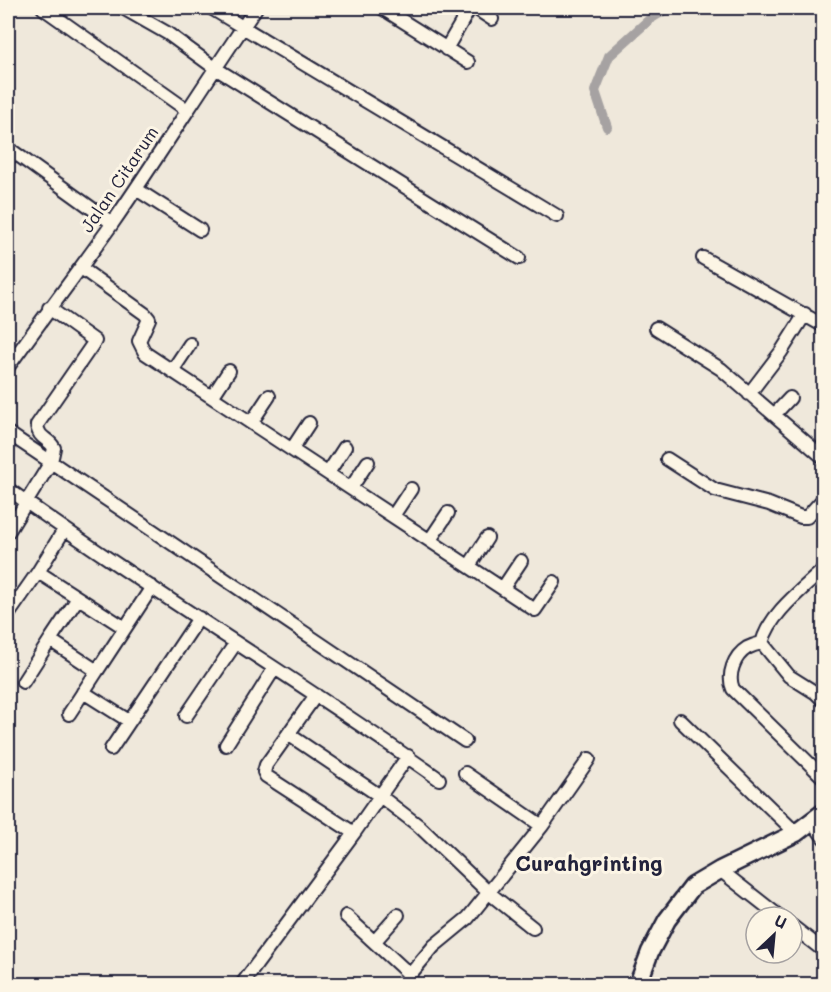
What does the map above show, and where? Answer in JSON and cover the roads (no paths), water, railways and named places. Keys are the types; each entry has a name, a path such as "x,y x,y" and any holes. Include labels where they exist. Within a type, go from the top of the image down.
{"main road":[{"path":"638,984 651,952 680,901 693,886 720,870 796,833 818,817"}],"street":[{"path":"43,8 187,110"},
{"path":"123,8 218,63 519,258"},
{"path":"212,8 557,216"},
{"name":"Jalan Citarum","path":"8,368 136,189 256,8"},
{"path":"446,49 470,8"},
{"path":"475,8 492,19"},
{"path":"390,10 468,62"},
{"path":"8,148 112,223"},
{"path":"136,189 200,230"},
{"path":"704,258 824,326"},
{"path":"81,268 145,314 148,319 139,341 144,353 536,610 554,582"},
{"path":"8,532 51,462 54,448 42,437 37,425 95,341 50,308"},
{"path":"749,393 781,351 805,314"},
{"path":"657,328 721,369 824,458"},
{"path":"172,371 190,344"},
{"path":"212,397 229,371"},
{"path":"251,423 268,396"},
{"path":"774,415 790,398"},
{"path":"292,449 309,423"},
{"path":"8,433 465,741"},
{"path":"328,473 345,447"},
{"path":"667,459 715,490 769,504 801,517 807,517 824,498"},
{"path":"351,488 368,462"},
{"path":"8,489 64,530 408,756 439,779"},
{"path":"393,516 411,489"},
{"path":"430,540 448,513"},
{"path":"8,615 64,530"},
{"path":"469,566 487,538"},
{"path":"503,588 520,561"},
{"path":"762,643 764,633 780,610 824,569"},
{"path":"38,572 125,628"},
{"path":"69,714 152,587"},
{"path":"23,682 78,598"},
{"path":"111,748 199,618"},
{"path":"50,640 97,671"},
{"path":"762,643 789,676 816,693 824,701"},
{"path":"762,643 747,648 734,662 730,682 733,689 824,778"},
{"path":"186,716 235,644"},
{"path":"226,745 274,669"},
{"path":"83,692 129,722"},
{"path":"316,695 266,765 264,772 266,776 354,833"},
{"path":"680,720 796,833"},
{"path":"288,734 380,796 419,826 488,892 533,928"},
{"path":"242,984 408,756"},
{"path":"346,916 375,941 405,979 434,946 468,918 542,826 589,759"},
{"path":"465,773 542,826"},
{"path":"818,817 824,837"},
{"path":"720,870 765,905"},
{"path":"375,941 398,915"},
{"path":"804,936 824,951"}],"waterway":[{"path":"607,127 595,91 609,56 650,19 668,8"}],"district":[{"name":"Curahgrinting","path":"589,862"}]}
